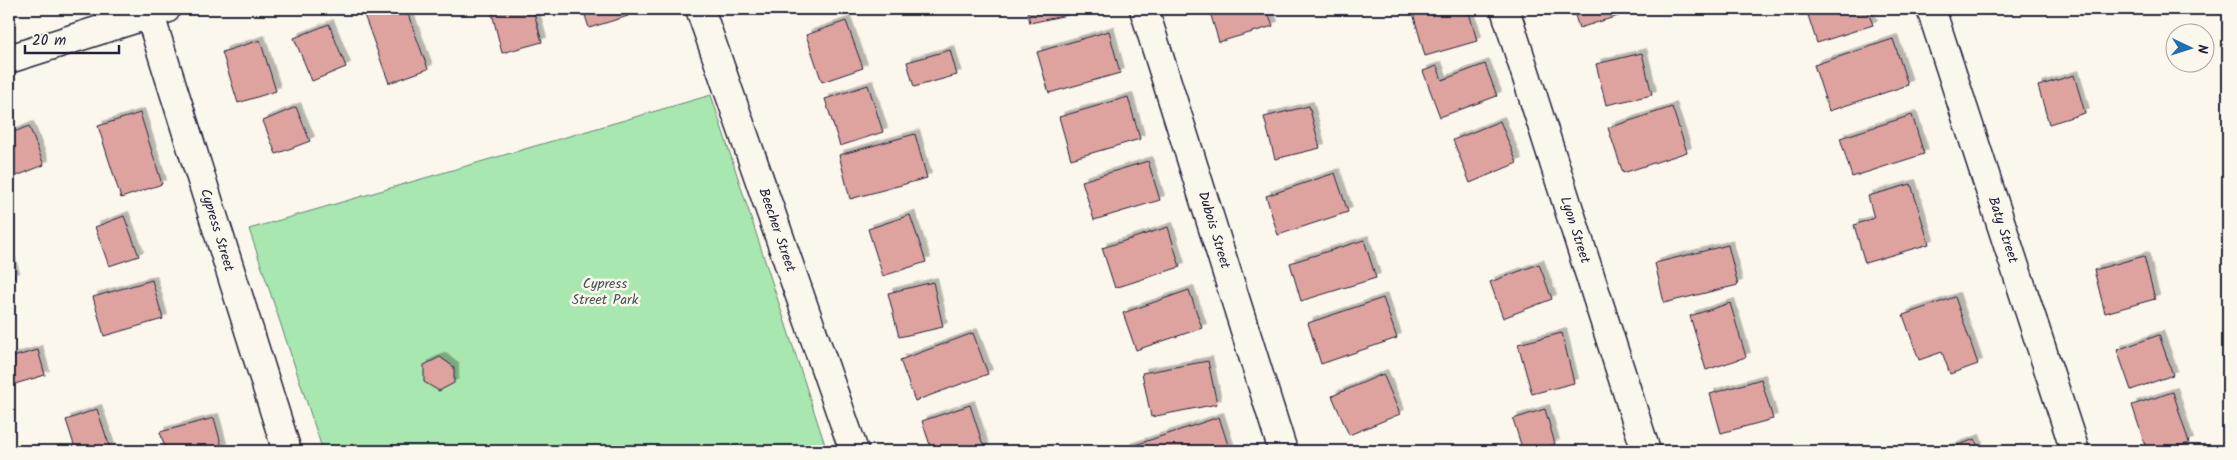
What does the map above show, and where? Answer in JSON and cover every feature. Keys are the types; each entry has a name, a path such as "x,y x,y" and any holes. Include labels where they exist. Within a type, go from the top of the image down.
{"street":[{"name":"Beecher Street","path":"700,9 854,451"},
{"name":"Dubois Street","path":"1144,9 1283,451"},
{"name":"Lyon Street","path":"1505,9 1646,451"},
{"name":"Baty Street","path":"1931,9 2075,451"},
{"path":"9,59 154,11"},
{"name":"Cypress Street","path":"154,11 287,451"}],"green space":[{"name":"Cypress Street Park","path":"711,95 827,451 323,451 249,229"}],"building":[{"path":"371,9 406,9 428,69 389,83 363,12"},
{"path":"491,9 533,9 542,42 502,53"},
{"path":"583,9 626,9 628,16 589,28"},
{"path":"1027,9 1089,9 1090,10 1030,23"},
{"path":"1209,9 1267,9 1273,26 1219,42"},
{"path":"1429,9 1468,9 1477,41 1425,56 1413,13"},
{"path":"1573,9 1627,9 1628,13 1579,28"},
{"path":"1806,9 1867,9 1873,25 1817,43"},
{"path":"846,21 863,68 822,82 806,35"},
{"path":"329,24 346,67 312,81 294,38"},
{"path":"1109,31 1120,73 1049,93 1037,52"},
{"path":"1893,39 1908,85 1829,111 1814,65"},
{"path":"260,40 276,91 238,103 222,52"},
{"path":"950,50 957,75 914,87 907,62"},
{"path":"1642,53 1652,95 1606,105 1596,64"},
{"path":"1485,64 1497,96 1440,117 1423,71 1437,66 1442,80"},
{"path":"2074,75 2085,113 2049,124 2038,86"},
{"path":"868,85 883,132 840,146 825,99"},
{"path":"1128,97 1140,139 1071,159 1059,117"},
{"path":"1309,106 1320,148 1275,159 1264,117"},
{"path":"296,107 310,141 276,154 263,121"},
{"path":"1672,107 1687,152 1623,173 1608,128"},
{"path":"140,113 162,184 121,198 98,126"},
{"path":"1912,115 1924,154 1852,177 1840,138"},
{"path":"1500,121 1517,163 1470,183 1453,140"},
{"path":"29,126 44,165 9,179 9,134"},
{"path":"915,134 927,178 850,199 839,155"},
{"path":"1148,161 1160,200 1094,220 1082,181"},
{"path":"1335,173 1348,212 1278,235 1266,196"},
{"path":"1911,184 1929,244 1865,263 1854,225 1874,218 1868,196"},
{"path":"910,215 926,262 883,276 868,229"},
{"path":"124,216 139,256 109,266 95,227"},
{"path":"1168,227 1180,267 1115,288 1102,248"},
{"path":"1364,240 1376,278 1301,301 1290,263"},
{"path":"1728,245 1738,285 1664,303 1655,263"},
{"path":"2144,256 2155,299 2105,313 2094,270"},
{"path":"9,257 15,277 9,279"},
{"path":"1539,264 1552,299 1503,318 1490,282"},
{"path":"152,280 163,319 104,336 93,297"},
{"path":"933,282 943,327 899,337 888,293"},
{"path":"1189,290 1202,328 1136,350 1123,313"},
{"path":"1955,297 1978,364 1950,374 1942,352 1919,360 1903,315"},
{"path":"1383,298 1397,338 1321,364 1308,323"},
{"path":"1730,303 1746,357 1706,370 1690,316"},
{"path":"973,333 988,374 915,401 900,360"},
{"path":"1562,333 1574,383 1532,394 1518,344"},
{"path":"2159,335 2173,375 2131,390 2117,350"},
{"path":"38,350 45,375 15,384 9,358"},
{"path":"440,357 454,367 454,383 439,391 424,382 424,365"},
{"path":"1208,361 1217,404 1151,417 1142,373"},
{"path":"1383,374 1400,414 1349,435 1332,396"},
{"path":"1761,379 1773,419 1721,433 1710,394"},
{"path":"2173,392 2189,443 2164,451 2147,451 2132,405"},
{"path":"970,405 985,451 932,451 922,421"},
{"path":"97,409 111,451 76,451 66,420"},
{"path":"1545,409 1555,444 1532,451 1523,451 1513,419"},
{"path":"1219,417 1230,451 1127,451 1126,448"},
{"path":"214,418 223,451 166,451 160,432"},
{"path":"1975,439 1979,451 1945,450"}]}
